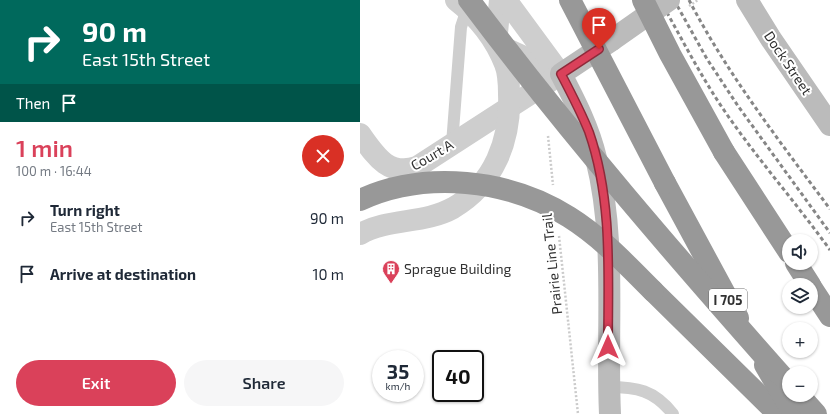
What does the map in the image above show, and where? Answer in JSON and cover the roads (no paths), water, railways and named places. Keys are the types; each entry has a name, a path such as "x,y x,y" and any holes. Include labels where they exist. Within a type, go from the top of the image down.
{"highway":[{"path":"570,0 665,184"},
{"name":"I 705","path":"586,0 665,184 720,288 794,414"},
{"path":"643,0 670,54 724,152 782,241"},
{"path":"464,3 514,60 633,205 782,376"},
{"path":"360,200 386,191 409,186 436,183 464,183 506,190 526,196 546,205 569,217 594,235 627,265 778,414"},
{"path":"818,298 830,316"},
{"path":"805,402 816,414"}],"street":[{"path":"496,44 500,0"},
{"path":"506,0 561,74 589,132 603,188 608,241 608,388 610,414"},
{"path":"561,74 669,0"},
{"name":"Dock Street","path":"747,0 771,39 830,125"},
{"path":"360,234 384,224 437,214 451,209 468,199 480,187 493,170 502,149 508,125 509,107 506,66 496,44 482,23 464,3"},
{"path":"496,44 561,74"},
{"name":"Court A","path":"360,134 384,163 400,170 408,170 417,167 561,74"}],"lane":[{"path":"452,144 464,3"},
{"path":"608,388 630,387 642,390 665,404 672,414"}],"railway":[{"path":"660,0 701,73 728,116 830,250"},
{"path":"674,0 707,59 738,106 830,233"},
{"path":"689,0 720,55 755,108 830,209"}],"place":[{"name":"Sprague Building","path":"391,284"}]}
